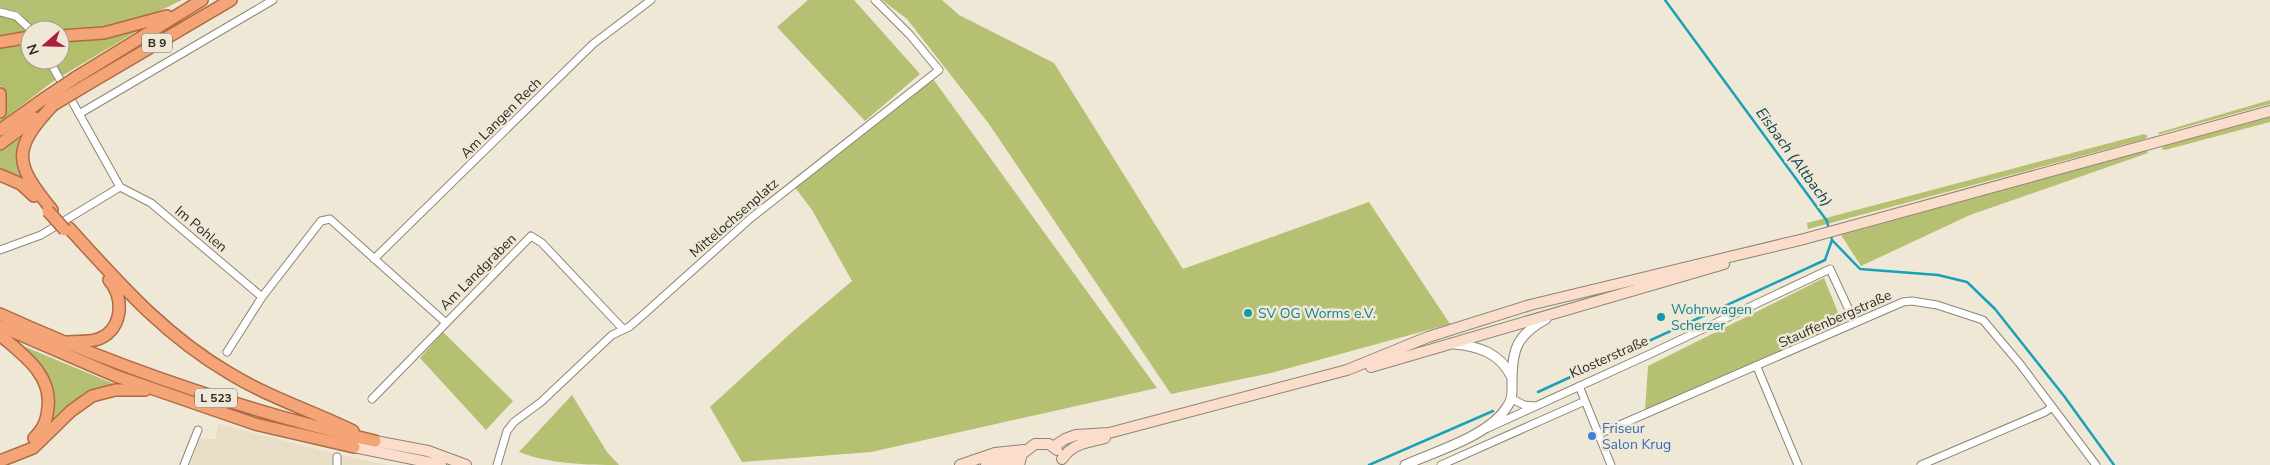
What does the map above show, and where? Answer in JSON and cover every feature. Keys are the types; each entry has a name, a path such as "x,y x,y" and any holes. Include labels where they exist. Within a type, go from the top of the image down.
{"highway":[{"name":"B 9","path":"70,35 104,33 181,12 202,0"},
{"name":"B 9","path":"79,82 231,0"},
{"path":"0,130 79,82 181,12"},
{"path":"0,42 20,38"},
{"path":"0,94 0,112"},
{"path":"0,144 49,101"},
{"path":"49,101 28,134 23,152 24,165 29,180 50,211"},
{"path":"0,175 21,184 50,211 138,304 160,324 205,358 257,389 375,441"},
{"path":"62,342 95,340 105,335 111,331 117,322 120,311 119,296 113,284 67,229"},
{"name":"L 523","path":"0,314 62,342 211,397 314,427 375,441"},
{"name":"L 523","path":"0,326 82,362 157,391 255,424 354,447"},
{"path":"0,335 26,357 40,373 47,389 49,403 43,429 28,444 0,456"},
{"path":"0,461 33,448 71,411 92,396 115,390 157,391"}],"main road":[{"path":"986,465 1002,461 1019,463 1024,450 1030,445 1039,443 1053,446 1069,437 1110,433 1272,392 1347,370 1428,337 1530,305 1821,235 2270,111"},
{"path":"1062,462 1069,450 1079,444 1552,315 1804,239"},
{"name":"L 523","path":"375,441 433,453 466,465"},
{"path":"1053,446 1062,462"},
{"name":"L 523","path":"354,447 441,465"},
{"path":"960,465 995,453 1024,450"}],"street":[{"path":"79,114 273,0"},
{"name":"Am Langen Rech","path":"374,259 593,44 652,0"},
{"name":"Mittelochsenplatz","path":"497,465 505,435 514,422 549,395 612,335 644,314 751,218 939,70 910,35 875,0"},
{"path":"0,12 16,16 20,20"},
{"path":"0,250 41,235 120,187 55,70"},
{"name":"Im Pohlen","path":"120,187 151,203 262,297"},
{"path":"227,352 262,297 321,221 325,220 330,220 446,322"},
{"name":"Am Landgraben","path":"372,399 531,236 542,243 623,329"},
{"name":"Klosterstraße","path":"1405,465 1522,414 1535,406 1830,269 1855,323"},
{"name":"Stauffenbergstraße","path":"1599,434 1903,302 1912,301 1970,314 1983,320 1993,329 2096,465"},
{"path":"1535,406 1524,405 1512,399 1512,358 1518,343 1535,325 1552,315"},
{"path":"1449,344 1466,345 1488,352 1504,364 1512,378"},
{"path":"1757,367 1798,465"},
{"path":"1579,386 1611,465"},
{"name":"Klosterstraße","path":"1484,429 1501,416 1512,399"},
{"path":"1441,465 1585,401"},
{"path":"1922,465 2045,412 2052,407"},
{"path":"184,465 198,430"}],"shaded area":[{"path":"218,424 388,465 190,465 200,439 216,439"}],"green space":[{"path":"0,0 182,0 153,14 115,26 70,32 70,20 27,20 19,12 0,8"},
{"path":"808,0 854,0 920,74 865,121 777,27"},
{"path":"882,0 942,0 959,15 1054,63 1183,269 1369,202 1450,324 1271,373 1171,394 989,124 907,19"},
{"path":"0,15 19,21 20,34 0,38"},
{"path":"142,28 62,76 59,70 70,70 70,41"},
{"path":"20,45 20,70 50,70 55,80 0,122 3,91 0,85 0,48"},
{"path":"933,79 1157,388 871,452 742,462 710,407 792,332 852,281 812,210 794,186"},
{"path":"2270,100 2270,104 2160,134 2157,133"},
{"path":"2270,117 2270,122 2165,150 2161,149 2164,146"},
{"path":"2144,134 2148,136 2145,139 1808,229 1807,223"},
{"path":"17,138 20,139 19,150 22,176 20,178 0,171 0,151"},
{"path":"2147,150 2148,153 1970,215 1861,266 1841,235"},
{"path":"1824,278 1843,325 1645,411 1648,366"},
{"path":"443,332 513,401 486,430 420,358"},
{"path":"16,343 119,386 48,429 52,396"},
{"path":"572,395 607,452 619,465 555,461 519,452"}],"waterway":[{"name":"Eisbach (Altbach)","path":"1665,0 1827,221 1829,230"},
{"name":"Eisbach (Altbach)","path":"1831,235 1832,240 1860,269 1938,275 1967,282 1995,309 2064,396 2114,465"},
{"path":"1538,392 1825,260 1832,240"},
{"path":"1369,465 1493,411"}],"place":[{"name":"SV OG Worms e.V.","path":"1248,313"},
{"name":"Wohnwagen Scherzer","path":"1661,317"},
{"name":"Friseur Salon Krug","path":"1592,436"}]}
